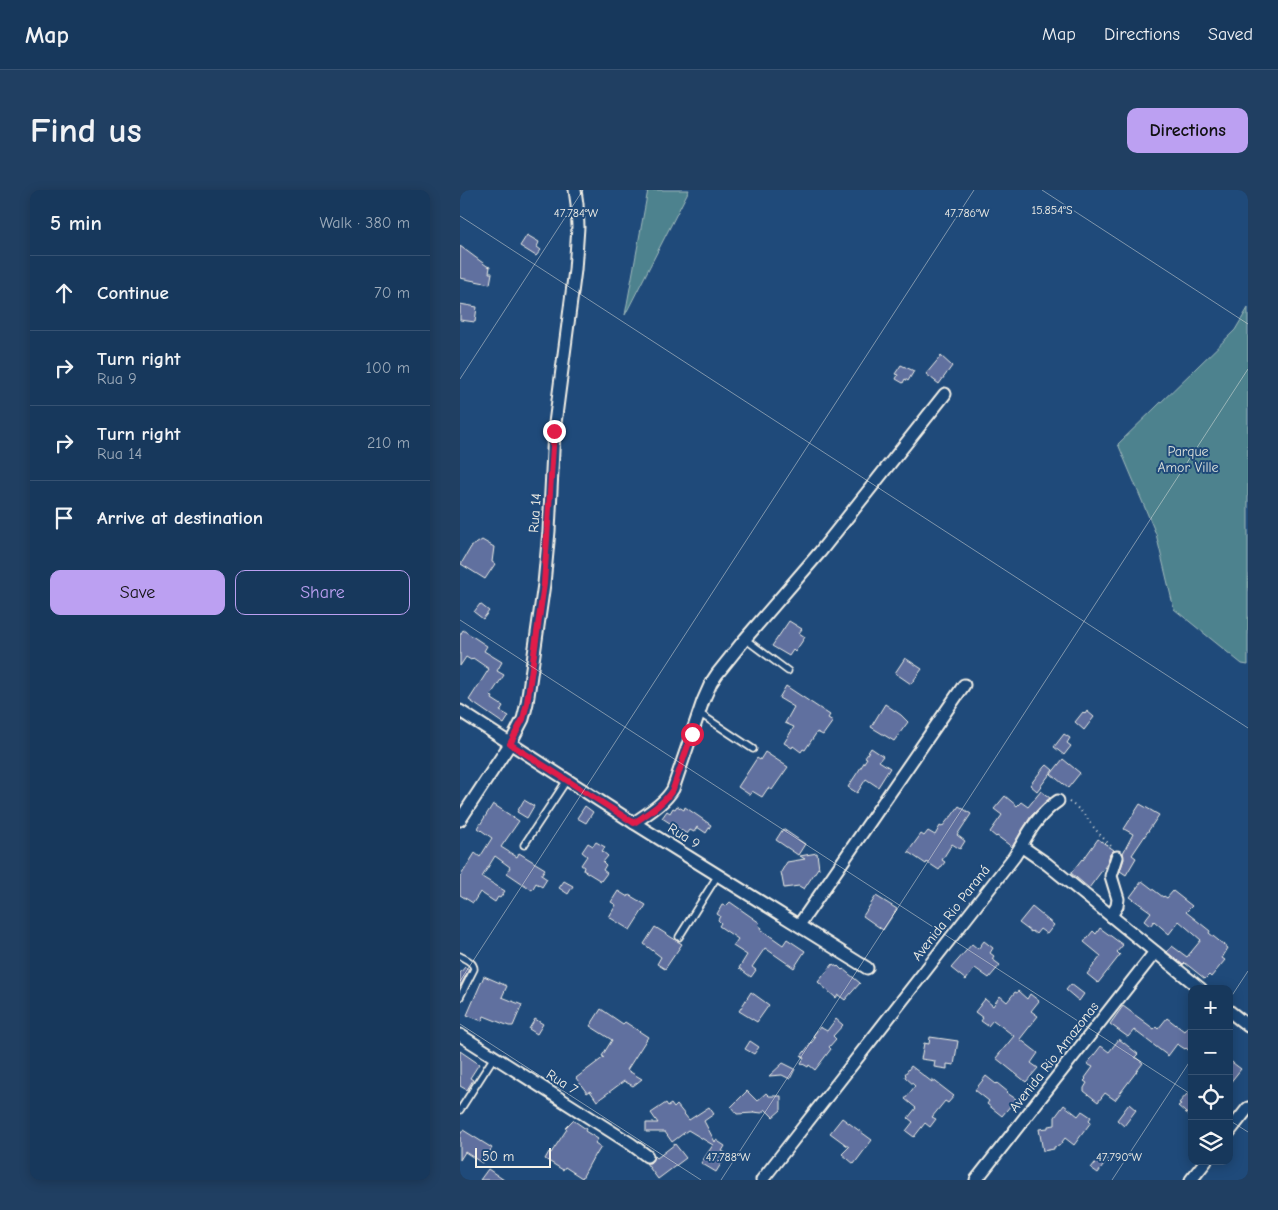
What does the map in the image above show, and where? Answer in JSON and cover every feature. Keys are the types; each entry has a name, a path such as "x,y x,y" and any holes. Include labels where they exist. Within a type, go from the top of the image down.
{"street":[{"name":"Rua 14","path":"460,820 510,744 523,719 527,703 544,584 554,431 575,270 578,235 575,190"},
{"path":"634,823 660,804 669,796 673,789 711,682 744,639 820,552 945,394"},
{"path":"799,925 964,685"},
{"name":"Rua 9","path":"460,711 634,823 867,968"},
{"name":"Avenida Rio Paraná","path":"762,1180 1014,857 1028,834 1050,807 1058,801"},
{"path":"1021,846 1047,864 1196,985"},
{"path":"1110,916 1118,899 1111,876 1118,857"},
{"name":"Avenida Rio Amazonas","path":"976,1180 1155,952"},
{"path":"1233,1014 1248,1026"},
{"name":"Rua 7","path":"460,1036 647,1156"},
{"path":"1233,1127 1248,1108"},
{"path":"1191,1180 1203,1165"}],"lane":[{"path":"744,639 788,671"},
{"path":"699,713 753,749"},
{"path":"524,845 566,780"},
{"path":"679,937 718,875"},
{"path":"460,956 472,963 474,969 460,997"},
{"path":"460,1110 494,1057"}],"path":[{"path":"1058,801 1067,801 1086,815 1116,851 1118,857"}],"green space":[{"path":"648,190 689,190 625,315"},
{"name":"Parque Amor Ville","path":"1248,308 1248,665 1242,664 1174,609 1156,534 1118,444 1235,330"}],"building":[{"path":"527,235 539,242 537,247 541,250 536,256 520,246"},
{"path":"460,246 490,267 489,273 492,273 490,284 460,278"},
{"path":"460,304 477,307 475,322 460,320"},
{"path":"941,356 952,366 939,384 926,374"},
{"path":"901,365 914,371 908,381 905,379 903,383 896,379 898,375 895,374"},
{"path":"482,540 494,547 492,562 495,564 485,579 461,564 471,547"},
{"path":"480,604 489,611 483,619 474,612"},
{"path":"789,621 802,629 799,633 805,637 795,652 793,650 789,656 772,646"},
{"path":"463,630 487,646 484,651 502,662 497,671 504,675 490,696 503,706 500,711 509,716 504,724 469,700 489,669 473,658 471,660 466,657 460,666 460,635"},
{"path":"905,658 922,669 911,684 895,673"},
{"path":"786,686 830,715 828,718 833,721 823,735 817,732 805,750 803,749 801,752 793,746 792,748 784,743 794,727 785,723 794,707 779,698"},
{"path":"885,704 908,722 894,741 871,727"},
{"path":"1087,711 1094,717 1084,730 1075,722 1083,712 1085,714"},
{"path":"1064,734 1070,738 1067,743 1071,746 1064,755 1054,747"},
{"path":"871,748 883,756 879,761 890,768 878,787 866,779 857,793 848,787 867,758 865,757"},
{"path":"765,752 788,767 772,790 768,788 762,797 752,791 750,795 738,787 757,758 760,760"},
{"path":"1063,759 1080,773 1068,788 1051,774"},
{"path":"1047,765 1053,770 1037,791 1030,785"},
{"path":"1041,791 1050,798 1031,816 1012,847 990,832 1002,815 994,809 1005,796 1017,806 1021,802 1028,807"},
{"path":"524,800 534,806 527,818 517,812"},
{"path":"493,804 519,821 501,847 517,857 519,853 545,869 541,875 547,879 542,887 536,883 532,890 507,873 510,867 495,856 482,877 505,891 495,902 480,892 473,903 460,895 460,877 475,853 480,857 492,838 478,828"},
{"path":"1140,804 1159,815 1132,855 1136,858 1126,875 1120,871 1124,859 1123,853 1133,834 1124,829"},
{"path":"585,806 593,812 586,823 577,818"},
{"path":"677,806 684,810 685,807 711,825 706,833 697,827 694,832 690,830 687,834 662,818 667,811 670,813"},
{"path":"959,806 971,814 957,835 965,841 960,849 952,844 942,860 945,862 939,870 908,852 921,834 924,836 928,831 935,835 940,826 942,827"},
{"path":"783,829 805,844 798,855 776,840"},
{"path":"1098,839 1114,850 1110,854 1107,864 1089,888 1071,873"},
{"path":"596,842 605,847 602,851 608,856 603,862 606,865 603,870 607,873 601,881 583,870 584,867 581,865 587,856 582,852 588,843 593,846"},
{"path":"817,853 819,869 804,889 799,886 784,888 781,872 787,862 805,859 800,856"},
{"path":"564,881 573,886 568,894 559,888"},
{"path":"1142,881 1163,897 1167,898 1173,891 1192,906 1186,912 1228,948 1222,958 1225,960 1211,977 1209,975 1205,979 1167,952 1172,946 1187,957 1201,940 1179,921 1169,934 1154,921 1150,926 1144,921 1151,912 1130,897"},
{"path":"618,891 646,905 630,930 609,917 616,905 611,902"},
{"path":"876,896 897,909 883,930 863,916"},
{"path":"730,902 760,923 758,925 762,928 761,930 783,945 787,939 805,951 794,968 765,948 752,967 756,970 751,977 739,968 747,955 733,946 738,939 719,926 721,923 718,920 720,916 717,914 722,905 726,906"},
{"path":"1032,907 1054,925 1047,934 1040,929 1036,934 1019,923"},
{"path":"655,927 682,944 665,969 657,964 661,957 644,944"},
{"path":"1100,928 1123,945 1117,952 1120,955 1098,983 1087,974 1101,956 1084,942 1093,931 1096,934"},
{"path":"984,941 993,948 990,953 994,956 992,959 1000,965 989,978 975,968 966,980 951,968 972,944 978,949"},
{"path":"833,964 843,969 860,983 845,1000 838,995 836,998 818,982"},
{"path":"465,967 469,969 460,987 460,973"},
{"path":"484,976 507,986 502,997 522,1005 513,1026 484,1016 482,1021 467,1015"},
{"path":"1071,984 1084,994 1079,1001 1066,990"},
{"path":"1018,991 1027,999 1030,994 1039,1001 1031,1011 1038,1016 1020,1039 1038,1053 1031,1063 1038,1068 1026,1082 996,1058 1014,1036 993,1020 988,1026 981,1021 983,1018 975,1012 985,999 993,1006 1000,996 1007,1002"},
{"path":"751,992 769,1005 757,1022 739,1011"},
{"path":"1123,1006 1154,1029 1156,1027 1158,1029 1167,1018 1184,1031 1188,1026 1188,1050 1177,1044 1168,1056 1134,1030 1128,1037 1110,1024"},
{"path":"601,1009 623,1024 625,1022 648,1037 627,1070 642,1079 633,1086 624,1081 597,1101 590,1091 587,1093 576,1078 604,1057 602,1056 612,1040 590,1026"},
{"path":"535,1019 543,1024 537,1034 529,1029"},
{"path":"836,1019 843,1025 833,1036 836,1039 829,1047 831,1049 815,1070 809,1065 808,1067 801,1063 804,1058 801,1056 815,1038 813,1036 820,1027 827,1031"},
{"path":"930,1037 958,1041 954,1065 947,1064 947,1069 934,1067 935,1061 921,1059 924,1043 929,1044"},
{"path":"1119,1039 1138,1054 1135,1057 1143,1063 1115,1100 1105,1093 1098,1102 1084,1091 1087,1083 1084,1081 1085,1078 1093,1067 1087,1064 1101,1046 1109,1052"},
{"path":"750,1041 759,1047 754,1054 745,1049"},
{"path":"460,1051 479,1064 470,1078 473,1080 467,1090 460,1086"},
{"path":"783,1063 795,1069 790,1079 782,1075 769,1076"},
{"path":"1233,1063 1241,1069 1233,1079"},
{"path":"911,1066 954,1096 948,1103 945,1101 932,1117 936,1119 930,1127 925,1123 914,1137 906,1131 913,1122 908,1118 916,1108 905,1099 915,1086 905,1077"},
{"path":"986,1076 1016,1099 1002,1116 987,1104 989,1101 975,1090"},
{"path":"747,1091 757,1101 766,1093 769,1096 781,1096 781,1110 773,1117 765,1109 762,1113 737,1114 731,1107"},
{"path":"1188,1095 1188,1115 1178,1106 1181,1104 1179,1103"},
{"path":"666,1103 668,1106 671,1104 674,1108 677,1105 689,1120 709,1107 714,1114 704,1121 715,1142 716,1140 725,1146 722,1151 727,1154 716,1172 701,1163 713,1145 688,1130 672,1142 665,1132 646,1132 646,1123 658,1123 651,1113"},
{"path":"1129,1104 1136,1110 1124,1126 1117,1120"},
{"path":"1064,1105 1078,1116 1082,1111 1091,1117 1089,1120 1091,1122 1074,1145 1065,1138 1054,1149 1043,1151 1039,1129 1055,1125 1055,1117"},
{"path":"842,1118 872,1140 854,1164 842,1154 849,1147 830,1133"},
{"path":"573,1120 598,1139 595,1143 601,1147 582,1178 565,1167 563,1170 545,1159 567,1129 565,1128"},
{"path":"463,1130 492,1148 482,1163 465,1152 460,1160 460,1135"},
{"path":"675,1144 686,1158 658,1179 646,1163 650,1163 655,1156 657,1158"},
{"path":"1102,1154 1108,1159 1098,1173 1091,1168"},
{"path":"488,1169 504,1180 480,1180"}],"route":[{"path":"554,431 549,531 544,584 527,703 523,719 510,744 634,823 669,796 692,734"}]}
